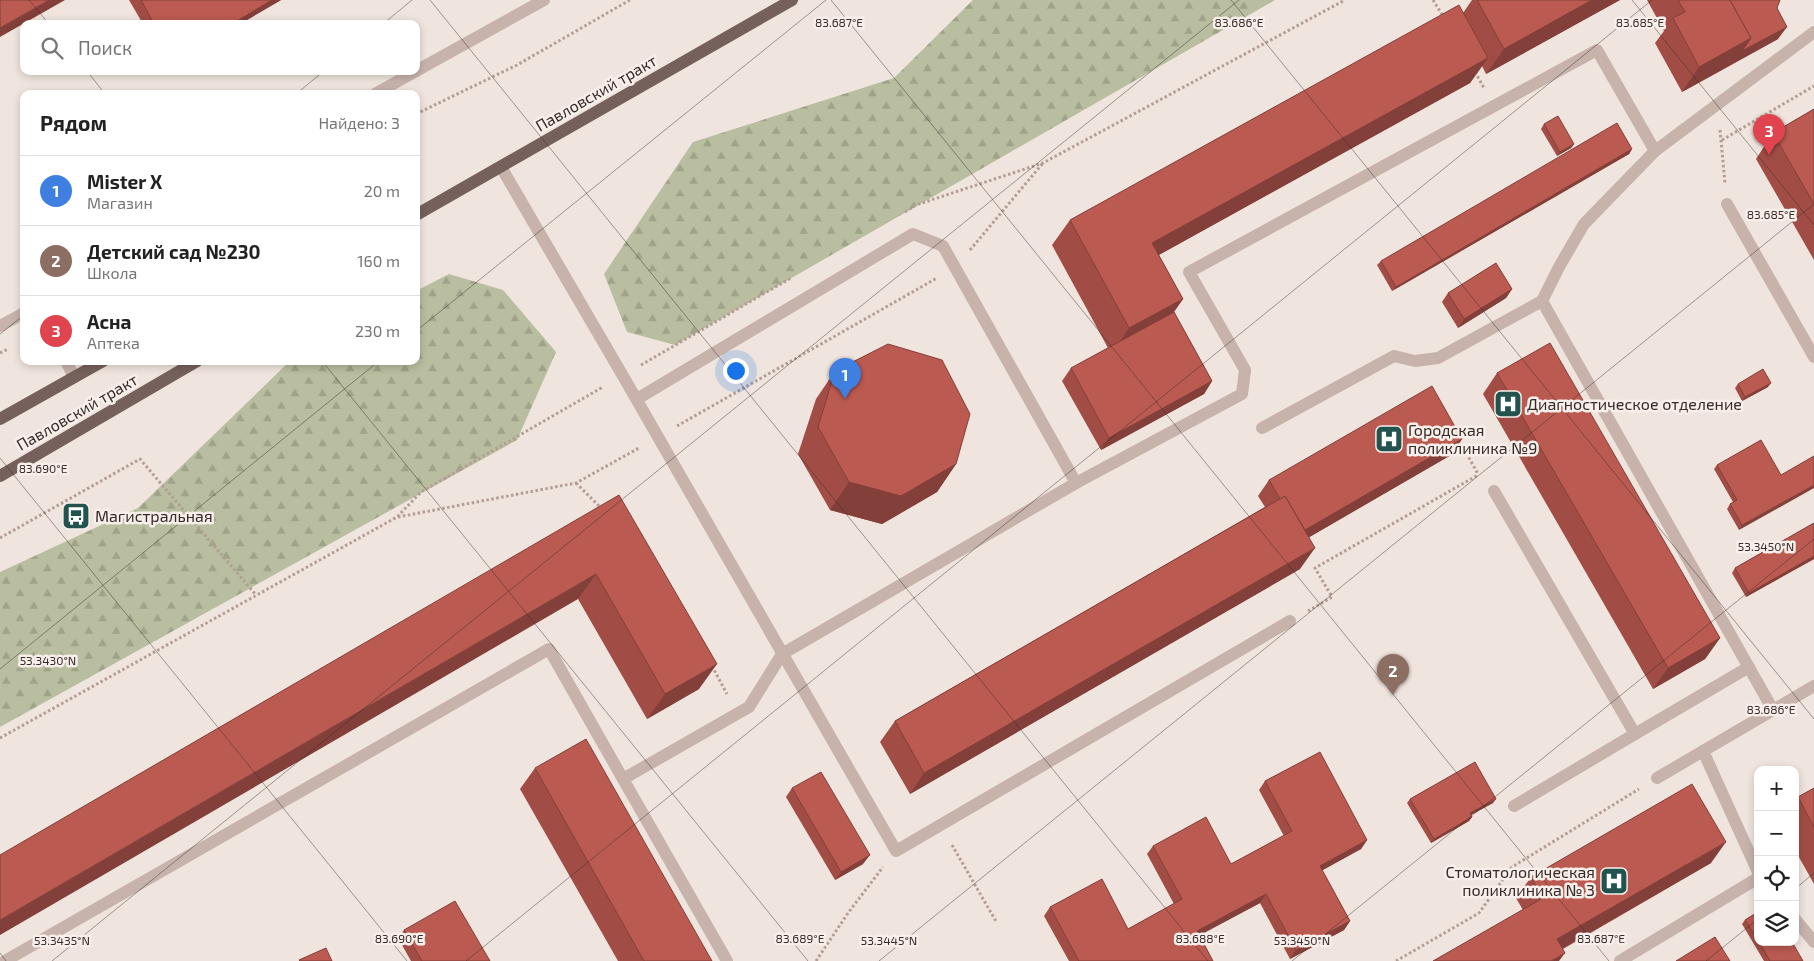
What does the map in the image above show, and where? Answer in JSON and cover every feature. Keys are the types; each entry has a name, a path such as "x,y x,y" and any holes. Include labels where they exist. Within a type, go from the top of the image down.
{"main road":[{"name":"Павловский тракт","path":"420,213 792,0"},
{"name":"Павловский тракт","path":"0,419 96,365"},
{"name":"Павловский тракт","path":"0,476 190,365"}],"street":[{"path":"420,69 544,0"},
{"path":"1262,428 1394,356 1415,362 1438,358 1542,301 1584,224 1655,150 1814,32"},
{"path":"623,779 749,707 782,654 1076,483 1242,394 1245,370 1189,272 1597,50 1655,150"},
{"path":"382,90 409,75"},
{"path":"501,167 637,399 896,851 1290,621"},
{"path":"1727,204 1814,357"},
{"path":"637,399 913,234 943,246 1076,483"},
{"path":"1542,301 1773,710"},
{"path":"0,326 20,315"},
{"path":"68,365 74,377"},
{"path":"1494,491 1636,734"},
{"path":"5,961 549,649 727,961"},
{"path":"1514,806 1749,667"},
{"path":"1657,778 1814,686"},
{"path":"1703,751 1754,863"},
{"path":"1620,961 1754,880"},
{"path":"1799,924 1814,942"}],"path":[{"path":"420,112 517,65 630,0"},
{"path":"0,738 397,517 576,483 955,267 1043,163 1345,0"},
{"path":"1433,0 1448,24"},
{"path":"1471,65 1495,106"},
{"path":"1722,140 1814,86"},
{"path":"1717,104 1727,204"},
{"path":"1459,440 1478,474 1494,491"},
{"path":"0,538 140,459 256,596"},
{"path":"1290,621 1332,597 1315,568 1478,474"},
{"path":"576,483 604,511"},
{"path":"710,662 738,713"},
{"path":"1396,961 1479,913 1512,867 1657,778"},
{"path":"940,825 997,923"},
{"path":"816,961 848,914 896,851"}],"green space":[{"path":"973,0 1275,0 675,345 627,332 604,274 693,142 894,78"},
{"path":"449,274 503,290 556,352 517,440 0,727 0,572 138,508 286,365 420,365 420,289"}],"building":[{"path":"0,0 49,0 0,28"},
{"path":"141,0 272,0 239,20 152,20"},
{"path":"1477,0 1592,0 1504,49"},
{"path":"1678,0 1730,0 1751,38 1699,67 1673,18 1685,12"},
{"path":"1730,0 1780,0 1777,8 1787,27 1742,51 1751,38"},
{"path":"1459,5 1488,58 1152,243 1183,299 1129,328 1070,220"},
{"path":"1814,109 1814,204 1773,133"},
{"path":"1558,116 1574,144 1560,152 1544,124"},
{"path":"1617,123 1632,149 1396,287 1381,261"},
{"path":"1496,263 1512,289 1464,319 1448,293"},
{"path":"1174,312 1212,381 1109,438 1071,368"},
{"path":"1550,343 1720,638 1668,668 1497,373"},
{"path":"888,344 942,360 970,414 956,464 901,496 849,482 818,427 835,371"},
{"path":"1763,369 1771,383 1745,397 1738,384"},
{"path":"1432,386 1462,439 1305,530 1285,496 1280,499 1269,480"},
{"path":"1761,440 1781,475 1814,456 1814,485 1742,525 1730,504 1737,500 1717,465"},
{"path":"619,495 717,664 665,694 596,574 0,920 0,855"},
{"path":"1285,496 1315,548 924,773 895,721"},
{"path":"1814,523 1814,556 1749,593 1735,568"},
{"path":"586,739 712,961 644,961 535,768"},
{"path":"1320,752 1367,840 1320,866 1350,921 1296,950 1266,894 1197,931 1213,961 1079,961 1050,907 1102,879 1128,929 1182,899 1153,846 1206,817 1231,864 1292,831 1265,781"},
{"path":"1475,762 1496,799 1470,813 1472,817 1434,839 1410,799"},
{"path":"821,772 870,855 841,872 792,788"},
{"name":"Стоматологическая поликлиника № 3","path":"1692,784 1726,842 1557,939 1565,953 1551,961 1433,961 1543,898 1531,877"},
{"path":"1814,788 1814,827 1799,799 1799,796"},
{"path":"455,901 490,961 422,961 404,930"},
{"path":"1754,914 1754,934 1745,920"},
{"path":"1715,937 1730,961 1676,961"},
{"path":"1761,946 1794,946 1803,961 1770,961"},
{"path":"326,948 332,961 299,960"}],"place":[{"name":"Асна","path":"1769,155"},
{"name":"Mister X","path":"845,399"},
{"name":"Диагностическое отделение","path":"1508,404"},
{"name":"Городская поликлиника №9","path":"1389,439"},
{"name":"Магистральная","path":"76,516"},
{"name":"Детский сад №230","path":"1393,695"},
{"name":"Стоматологическая поликлиника № 3","path":"1614,881"}]}
